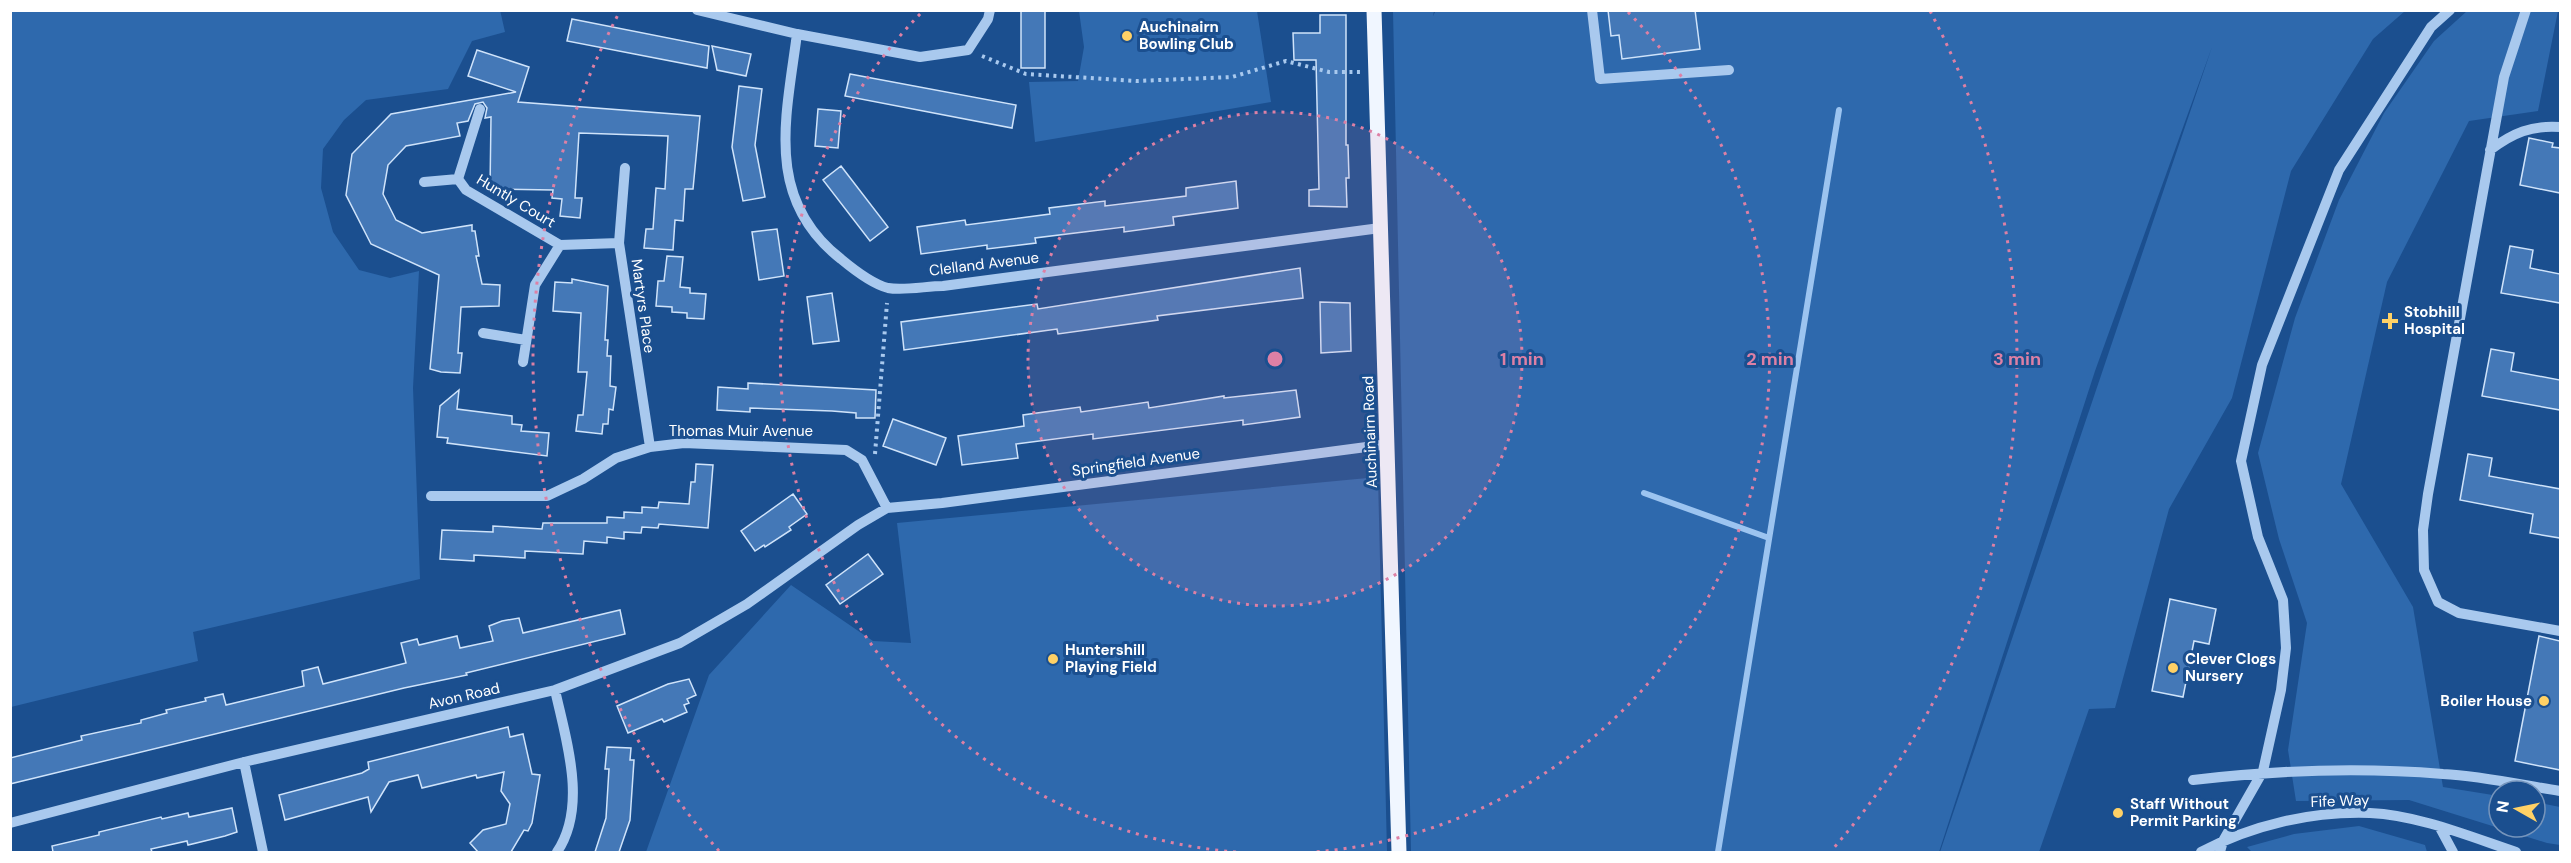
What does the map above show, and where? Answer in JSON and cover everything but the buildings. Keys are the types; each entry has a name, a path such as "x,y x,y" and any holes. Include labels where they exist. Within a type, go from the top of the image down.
{"main road":[{"name":"Auchinairn Road","path":"1374,10 1389,444 1399,852"}],"street":[{"path":"697,10 797,34 920,57 968,50 990,10"},
{"path":"1592,10 1600,79 1729,70"},
{"path":"2220,852 2223,841 2263,771 2281,690 2286,648 2283,600 2258,537 2241,460 2262,365 2339,170 2431,27 2450,10"},
{"path":"2526,10 2504,77 2490,150 2428,494 2423,530 2424,570 2438,602 2459,613 2560,631"},
{"path":"797,34 786,123 785,162 793,200 827,248 854,269 888,288"},
{"path":"458,179 480,109"},
{"path":"2490,150 2512,134 2547,126 2560,127"},
{"name":"Martyrs Place","path":"624,168 619,243 650,447"},
{"name":"Huntly Court","path":"424,182 458,179 466,190 560,245 619,243"},
{"name":"Clelland Avenue","path":"888,288 943,286 1380,228"},
{"name":"Huntly Court","path":"523,362 535,285 560,245"},
{"path":"483,333 526,340"},
{"name":"Thomas Muir Avenue","path":"431,495 547,496 583,479 616,458 650,447 684,443 846,450 862,460 887,508"},
{"name":"Springfield Avenue","path":"887,508 942,503 1389,444"},
{"name":"Avon Road","path":"10,823 244,762 555,690 680,643 747,604 858,525 887,508"},
{"path":"555,690 568,750 573,802 569,825 557,852"},
{"path":"244,762 263,852"},
{"path":"2193,780 2263,771 2328,768 2445,774 2560,791"},
{"name":"Fife Way","path":"2201,852 2223,841 2296,818 2371,813 2439,826 2517,852"},
{"path":"2439,826 2453,852"}],"path":[{"path":"968,50 1026,74 1137,81 1232,77 1286,61 1329,72 1375,72"},
{"path":"873,478 888,288"}],"shaded area":[{"path":"17,10 500,10 505,32 472,41 448,89 366,100 344,120 323,149 321,188 333,232 359,270 390,278 419,271 413,388 420,579 193,632 198,661 11,707 10,13"},
{"path":"1436,10 2405,11 2373,39 2291,171 2232,398 2169,509 2115,708 2089,709 2039,852 1940,852 2212,47 2095,371 1939,852 1411,852 1393,11 1434,11 1433,16"},
{"path":"1079,11 1257,11 1271,102 1035,142 1029,82 1078,81 1084,47"},
{"path":"2467,11 2558,11 2538,111 2469,121 2387,282 2341,484 2413,607 2443,787 2487,794 2487,824 2409,800 2296,801 2288,750 2307,623 2279,539 2258,453 2295,318 2339,200 2384,113 2434,41"},
{"name":"Huntershill Playing Field","path":"1378,477 1387,852 646,852 709,675 791,585 873,641 911,643 897,523"},
{"path":"2547,804 2560,807 2560,845 2534,839 2547,839"},
{"path":"2359,826 2425,845 2427,852 2252,852 2247,847 2294,834"}],"waterway":[{"path":"1718,852 1839,110"},
{"path":"1644,493 1769,538"}],"place":[{"name":"Auchinairn Bowling Club","path":"1127,36"},
{"name":"Stobhill Hospital","path":"2390,321"},
{"name":"Huntershill Playing Field","path":"1053,659"},
{"name":"Clever Clogs Nursery","path":"2173,668"},
{"name":"Boiler House","path":"2544,701"},
{"name":"Staff Without Permit Parking","path":"2118,813"}]}
